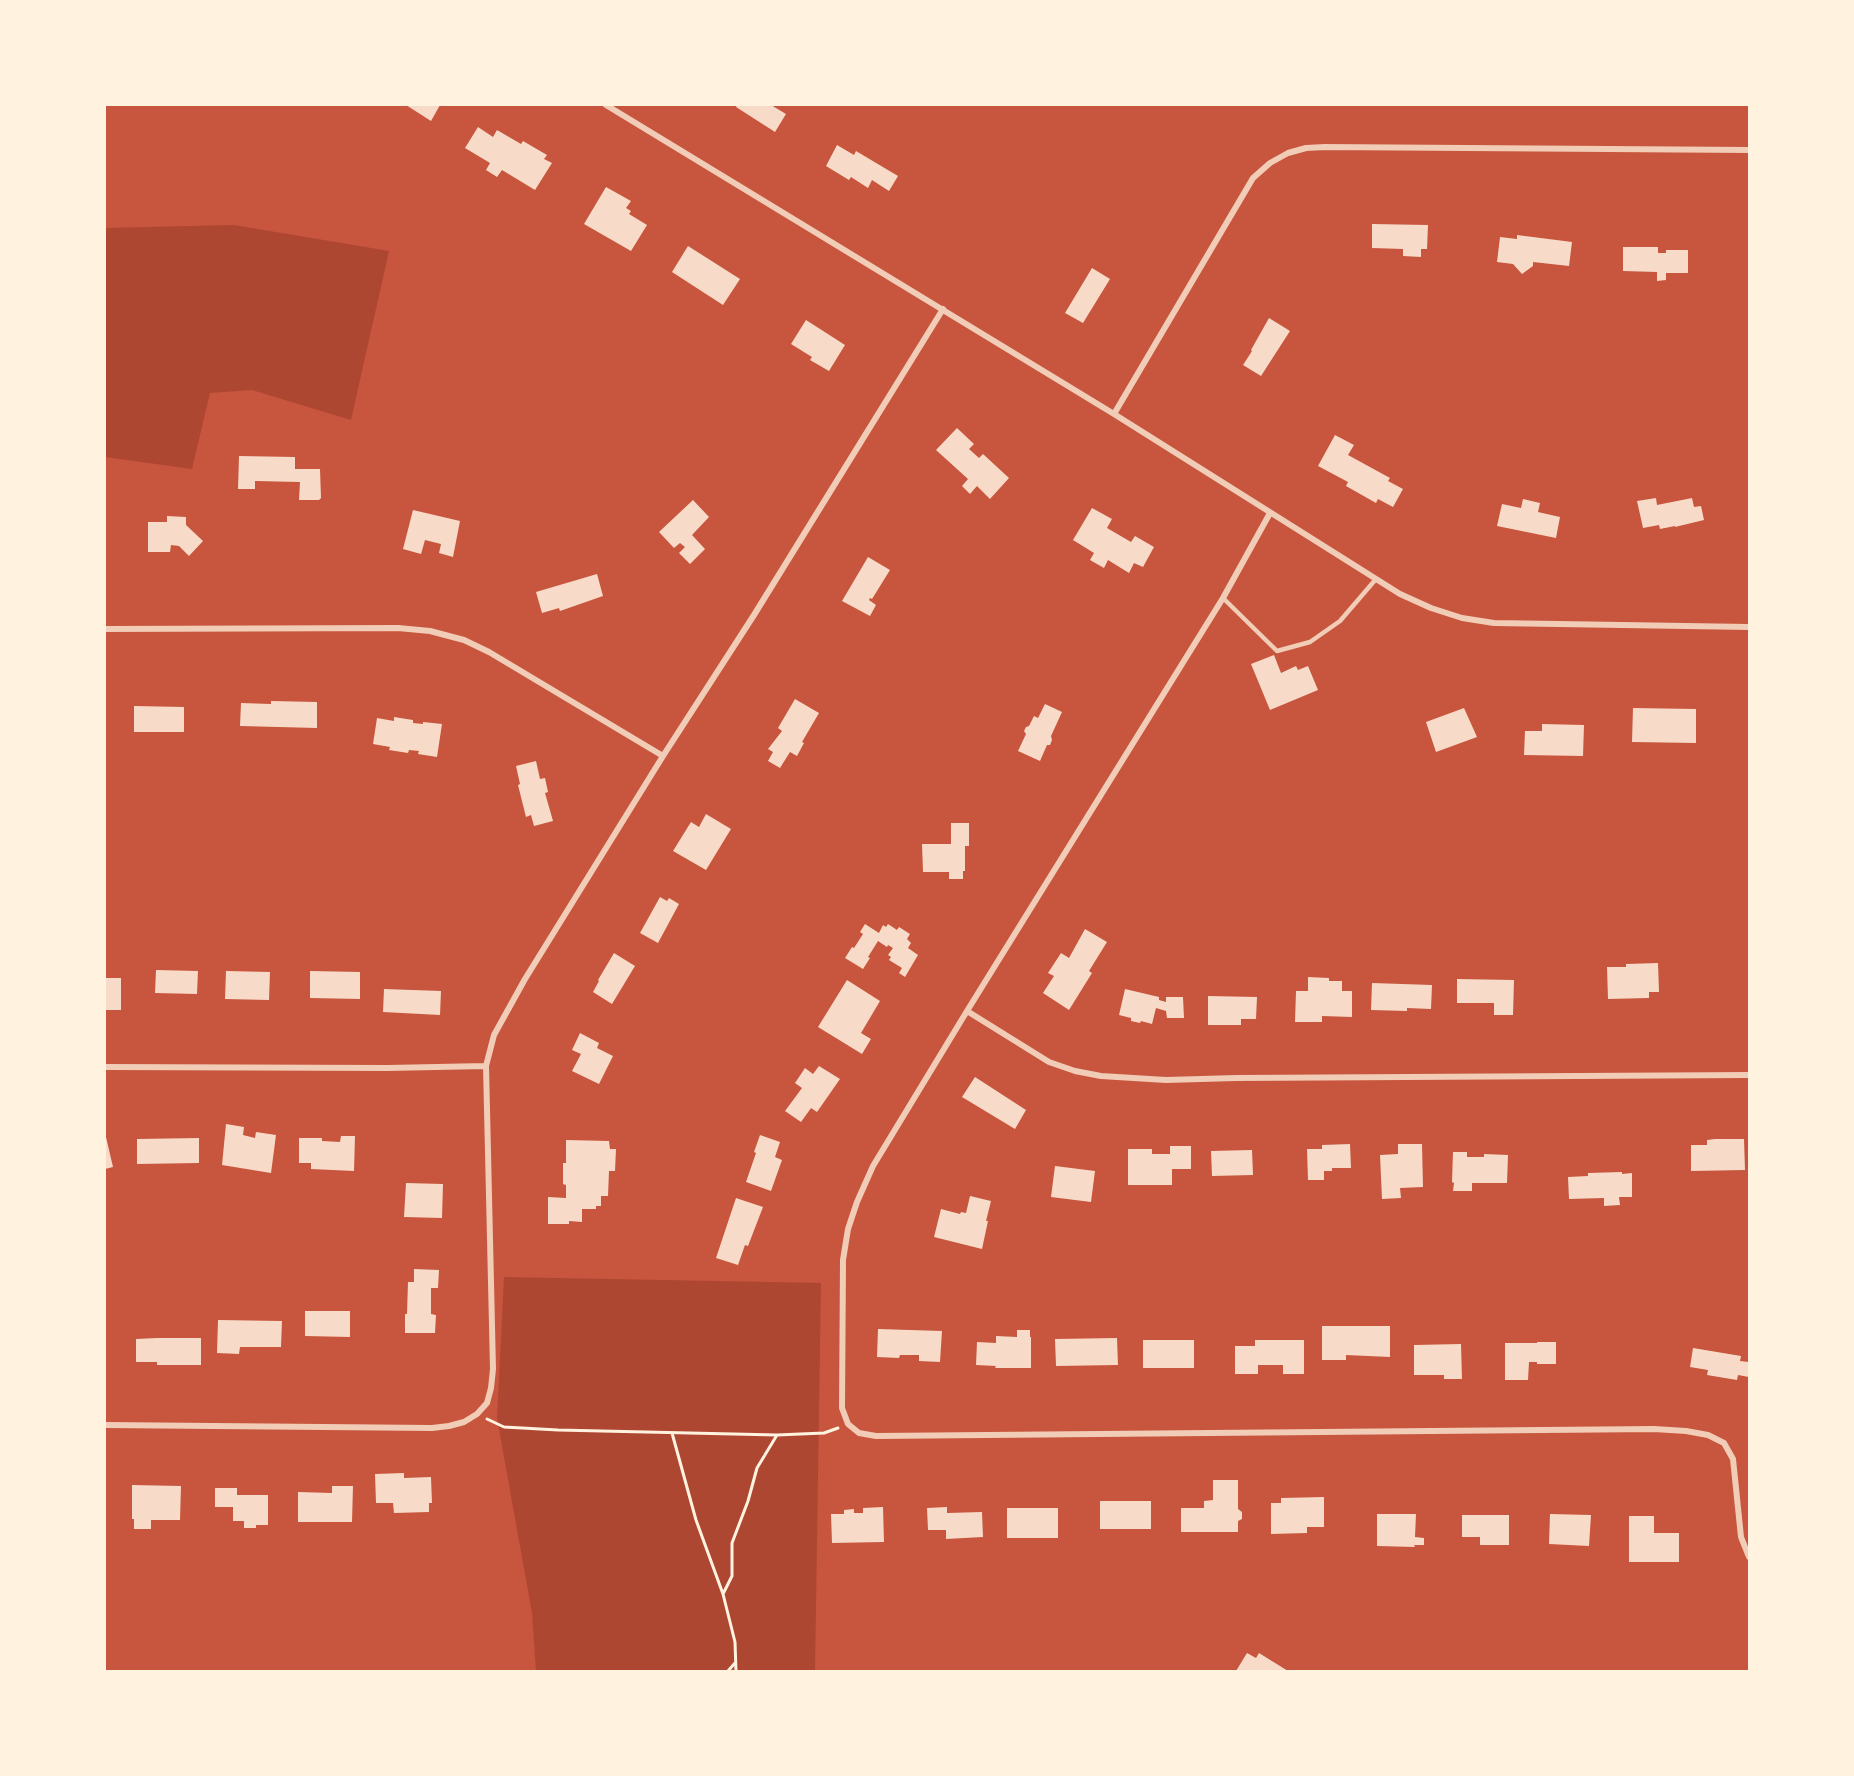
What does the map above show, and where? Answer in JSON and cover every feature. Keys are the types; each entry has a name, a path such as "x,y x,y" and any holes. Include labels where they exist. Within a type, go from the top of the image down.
{"street":[{"path":"606,105 1114,414 1400,594 1431,608 1462,618 1494,623 1749,627"},
{"path":"1114,414 1253,178 1270,163 1288,153 1306,148 1325,147 1749,150"},
{"path":"105,1425 432,1428 464,1422 477,1414 487,1403 493,1369 486,1066 494,1035 525,979 943,309"},
{"path":"1270,513 1223,598 873,1166 848,1229 843,1260 842,1408 848,1424 859,1433 876,1437 1686,1431 1708,1435 1724,1443 1734,1459 1741,1537 1749,1557"},
{"path":"105,629 398,628 430,631 464,640 489,652 663,756"},
{"path":"967,1011 1049,1062 1075,1071 1101,1076 1166,1080 1749,1075"},
{"path":"105,1067 486,1066"}],"lane":[{"path":"1223,598 1277,651 1310,642 1340,621 1376,579"}],"path":[{"path":"477,1414 504,1426 558,1430 777,1434 824,1433 848,1424"},
{"path":"671,1432 696,1520 723,1594 735,1642 736,1671"},
{"path":"723,1594 732,1576 732,1542 748,1501 757,1468 777,1434"},
{"path":"728,1671 736,1662"}],"shaded area":[{"path":"234,225 389,251 351,420 252,390 210,393 192,469 105,457 105,228"},
{"path":"504,1277 821,1283 815,1671 536,1671 532,1613 497,1418"}],"building":[{"path":"406,105 440,105 431,121"},
{"path":"737,105 771,105 786,114 775,132 736,107"},
{"path":"478,127 493,137 497,130 547,155 544,159 552,163 535,190 502,170 497,177 486,170 490,163 465,148"},
{"path":"837,145 854,155 856,151 898,176 889,191 872,180 868,188 851,177 849,180 826,166"},
{"path":"606,187 631,201 626,208 631,211 629,214 647,225 631,251 584,224"},
{"path":"1372,224 1428,225 1427,249 1421,249 1421,257 1403,256 1403,249 1372,248"},
{"path":"1517,235 1572,242 1569,266 1533,262 1533,266 1522,274 1513,264 1497,262 1500,237 1517,239"},
{"path":"688,246 740,279 723,305 672,272"},
{"path":"1623,247 1658,247 1658,253 1666,253 1666,250 1688,250 1688,273 1666,273 1666,280 1657,281 1657,272 1623,271"},
{"path":"1092,268 1110,279 1083,323 1065,313"},
{"path":"1269,318 1290,331 1261,376 1243,365"},
{"path":"806,320 845,345 829,371 810,360 812,357 791,344"},
{"path":"957,428 974,444 969,449 979,458 983,454 1009,478 990,499 977,486 970,494 962,486 968,479 936,450"},
{"path":"1335,435 1354,445 1348,455 1390,478 1388,481 1403,489 1393,507 1378,499 1376,503 1346,486 1348,482 1318,466"},
{"path":"239,456 295,457 295,469 320,469 321,498 319,500 299,500 300,482 255,481 255,489 238,489"},
{"path":"1656,498 1657,505 1692,498 1694,507 1701,506 1704,520 1660,529 1659,525 1643,528 1637,501"},
{"path":"1523,499 1540,503 1538,512 1560,517 1556,538 1497,526 1502,504 1521,508"},
{"path":"693,500 709,517 692,535 705,549 690,564 679,553 685,547 680,543 674,548 659,532"},
{"path":"1092,508 1112,519 1107,528 1131,542 1135,536 1154,547 1143,567 1134,563 1129,573 1108,560 1104,568 1090,560 1094,553 1073,540"},
{"path":"413,510 460,521 453,557 439,553 441,544 425,540 421,554 403,549"},
{"path":"167,516 186,517 186,525 203,541 189,556 179,546 171,545 170,552 148,552 148,522 167,522"},
{"path":"868,557 890,570 872,599 869,600 876,605 870,616 842,601"},
{"path":"597,574 603,596 560,611 559,608 542,613 536,592"},
{"path":"1274,655 1281,673 1296,666 1298,670 1308,666 1318,690 1270,710 1251,664"},
{"path":"795,699 819,713 802,742 804,743 797,756 790,752 780,768 768,761 773,752 768,749 782,731 778,728"},
{"path":"271,701 317,702 317,728 240,726 241,703 271,704"},
{"path":"1045,704 1062,712 1051,736 1050,745 1047,745 1040,761 1018,751 1026,734 1024,731 1026,727 1029,726 1034,716 1038,718"},
{"path":"134,706 184,707 184,732 134,732"},
{"path":"1464,708 1477,737 1436,752 1426,722"},
{"path":"1633,708 1696,709 1696,743 1632,742"},
{"path":"394,717 413,720 413,723 442,724 437,757 418,754 419,751 409,750 408,753 389,750 390,747 373,744 377,718 394,721"},
{"path":"1542,724 1584,725 1583,756 1524,755 1525,731 1542,731"},
{"path":"536,761 540,779 545,778 548,792 545,793 553,821 534,826 531,815 526,817 516,766"},
{"path":"706,814 731,829 706,870 673,851 691,822 699,827"},
{"path":"951,823 969,823 969,846 965,846 963,879 949,879 949,872 923,872 922,844 951,844"},
{"path":"660,897 667,901 669,898 679,904 658,943 640,933"},
{"path":"865,924 879,933 883,925 886,927 888,924 897,930 899,927 910,934 907,939 911,943 908,948 918,955 905,977 899,973 902,968 889,960 891,957 888,955 893,948 878,941 863,969 845,958 863,934 860,932"},
{"path":"1085,929 1107,942 1089,971 1092,973 1069,1010 1043,993 1054,976 1048,973 1061,953 1069,958"},
{"path":"614,953 635,966 612,1004 593,992"},
{"path":"1658,963 1659,992 1649,992 1649,998 1608,999 1607,967"},
{"path":"156,970 198,971 197,994 155,993"},
{"path":"226,971 270,972 269,1000 225,999"},
{"path":"310,971 360,972 360,999 310,998"},
{"path":"1308,977 1342,981 1342,991 1352,991 1352,1017 1322,1016 1322,1022 1295,1022 1296,991 1308,991"},
{"path":"105,978 121,978 121,1010 105,1010"},
{"path":"1457,979 1514,980 1513,1015 1494,1015 1494,1003 1457,1003"},
{"path":"847,980 880,1001 861,1033 871,1039 862,1054 818,1027"},
{"path":"1372,983 1432,985 1431,1009 1371,1010"},
{"path":"384,989 441,991 440,1015 383,1012"},
{"path":"1125,989 1159,997 1159,1000 1166,1002 1166,997 1183,997 1184,1018 1167,1018 1166,1011 1156,1008 1152,1024 1131,1021 1131,1018 1119,1015"},
{"path":"1208,996 1257,997 1256,1019 1241,1019 1241,1025 1208,1025"},
{"path":"580,1033 599,1043 597,1048 613,1056 599,1084 572,1071 581,1054 572,1050"},
{"path":"819,1066 840,1079 817,1112 811,1108 801,1122 785,1111 802,1088 795,1083 805,1068 813,1074"},
{"path":"975,1077 1026,1110 1015,1129 962,1097"},
{"path":"226,1124 244,1127 243,1135 255,1138 256,1132 276,1135 271,1173 222,1165"},
{"path":"760,1135 780,1142 775,1157 782,1160 771,1191 746,1182"},
{"path":"341,1136 355,1136 354,1171 311,1169 311,1163 299,1163 299,1138 322,1138 322,1141 340,1142"},
{"path":"105,1138 113,1167 105,1169"},
{"path":"199,1138 199,1163 137,1164 137,1139"},
{"path":"1744,1139 1745,1170 1691,1171 1691,1145 1707,1145 1707,1140"},
{"path":"566,1140 609,1141 610,1149 616,1149 615,1171 609,1171 608,1196 601,1196 601,1206 596,1206 596,1209 582,1209 582,1222 548,1224 548,1197 566,1198 563,1163 566,1163"},
{"path":"1350,1144 1351,1168 1332,1168 1332,1171 1324,1171 1324,1180 1308,1180 1307,1149 1322,1149 1322,1145"},
{"path":"1398,1144 1422,1144 1423,1187 1400,1188 1401,1198 1382,1199 1380,1155 1398,1154"},
{"path":"1170,1146 1191,1146 1191,1169 1172,1169 1172,1185 1128,1185 1128,1149 1152,1149 1152,1154 1170,1154"},
{"path":"1252,1150 1253,1175 1212,1176 1211,1151"},
{"path":"1453,1152 1467,1152 1467,1157 1484,1157 1484,1154 1508,1155 1507,1183 1472,1183 1472,1191 1453,1191"},
{"path":"1055,1166 1095,1171 1091,1202 1051,1197"},
{"path":"1622,1172 1622,1174 1632,1173 1632,1197 1619,1197 1620,1205 1604,1206 1604,1198 1569,1199 1568,1177 1588,1176 1588,1173"},
{"path":"406,1183 443,1184 442,1218 404,1217"},
{"path":"970,1196 991,1201 982,1249 934,1237 941,1209 960,1214 961,1212 966,1213"},
{"path":"736,1198 763,1207 738,1265 716,1258"},
{"path":"414,1269 439,1270 438,1288 431,1288 431,1314 436,1315 435,1333 405,1333 408,1282 414,1282"},
{"path":"305,1311 350,1311 350,1337 305,1336"},
{"path":"218,1320 282,1321 281,1347 240,1347 239,1354 217,1353"},
{"path":"1322,1326 1390,1326 1390,1357 1346,1355 1346,1360 1322,1360"},
{"path":"878,1329 942,1331 940,1362 919,1361 919,1355 900,1355 899,1358 877,1357"},
{"path":"1017,1330 1030,1330 1031,1368 995,1368 996,1366 976,1365 977,1342 996,1343 996,1336 1017,1337"},
{"path":"201,1338 201,1365 157,1365 157,1362 136,1362 136,1339"},
{"path":"1117,1338 1118,1365 1056,1366 1055,1339"},
{"path":"1143,1340 1194,1340 1194,1368 1143,1368"},
{"path":"1255,1340 1304,1340 1304,1374 1283,1374 1283,1365 1258,1365 1258,1374 1235,1374 1235,1346 1255,1346"},
{"path":"1556,1342 1556,1364 1529,1362 1528,1380 1505,1380 1505,1343"},
{"path":"1461,1344 1462,1379 1444,1379 1444,1375 1414,1375 1414,1345"},
{"path":"1693,1348 1741,1356 1740,1361 1749,1362 1749,1377 1738,1375 1737,1380 1707,1375 1708,1370 1690,1367"},
{"path":"404,1473 404,1478 431,1477 432,1503 429,1503 429,1512 394,1513 393,1503 376,1503 375,1474"},
{"path":"1213,1480 1238,1480 1238,1509 1242,1512 1242,1519 1238,1521 1238,1532 1181,1532 1181,1508 1204,1508 1204,1501 1213,1500"},
{"path":"132,1485 181,1486 180,1520 151,1520 151,1529 134,1529"},
{"path":"332,1486 353,1486 352,1522 298,1522 298,1492 332,1493"},
{"path":"215,1488 237,1488 237,1495 268,1495 268,1525 244,1528 244,1521 233,1521 233,1507 215,1507"},
{"path":"1324,1497 1324,1527 1307,1527 1307,1533 1271,1534 1271,1503 1281,1503 1281,1498"},
{"path":"1100,1501 1151,1501 1151,1529 1100,1529"},
{"path":"883,1507 884,1542 832,1543 831,1514 844,1514 844,1510 854,1509 854,1513 863,1513 863,1508"},
{"path":"947,1507 947,1513 982,1512 983,1537 946,1539 946,1530 928,1530 927,1508"},
{"path":"1007,1508 1058,1508 1058,1538 1007,1538"},
{"path":"1377,1514 1416,1514 1415,1537 1424,1538 1424,1545 1414,1545 1415,1547 1377,1546"},
{"path":"1550,1514 1591,1515 1589,1546 1549,1544"},
{"path":"1462,1515 1509,1515 1509,1545 1480,1545 1480,1537 1462,1537"},
{"path":"1629,1516 1654,1516 1654,1533 1679,1533 1679,1562 1629,1562"},
{"path":"1247,1653 1256,1658 1259,1653 1288,1671 1236,1671"}]}
